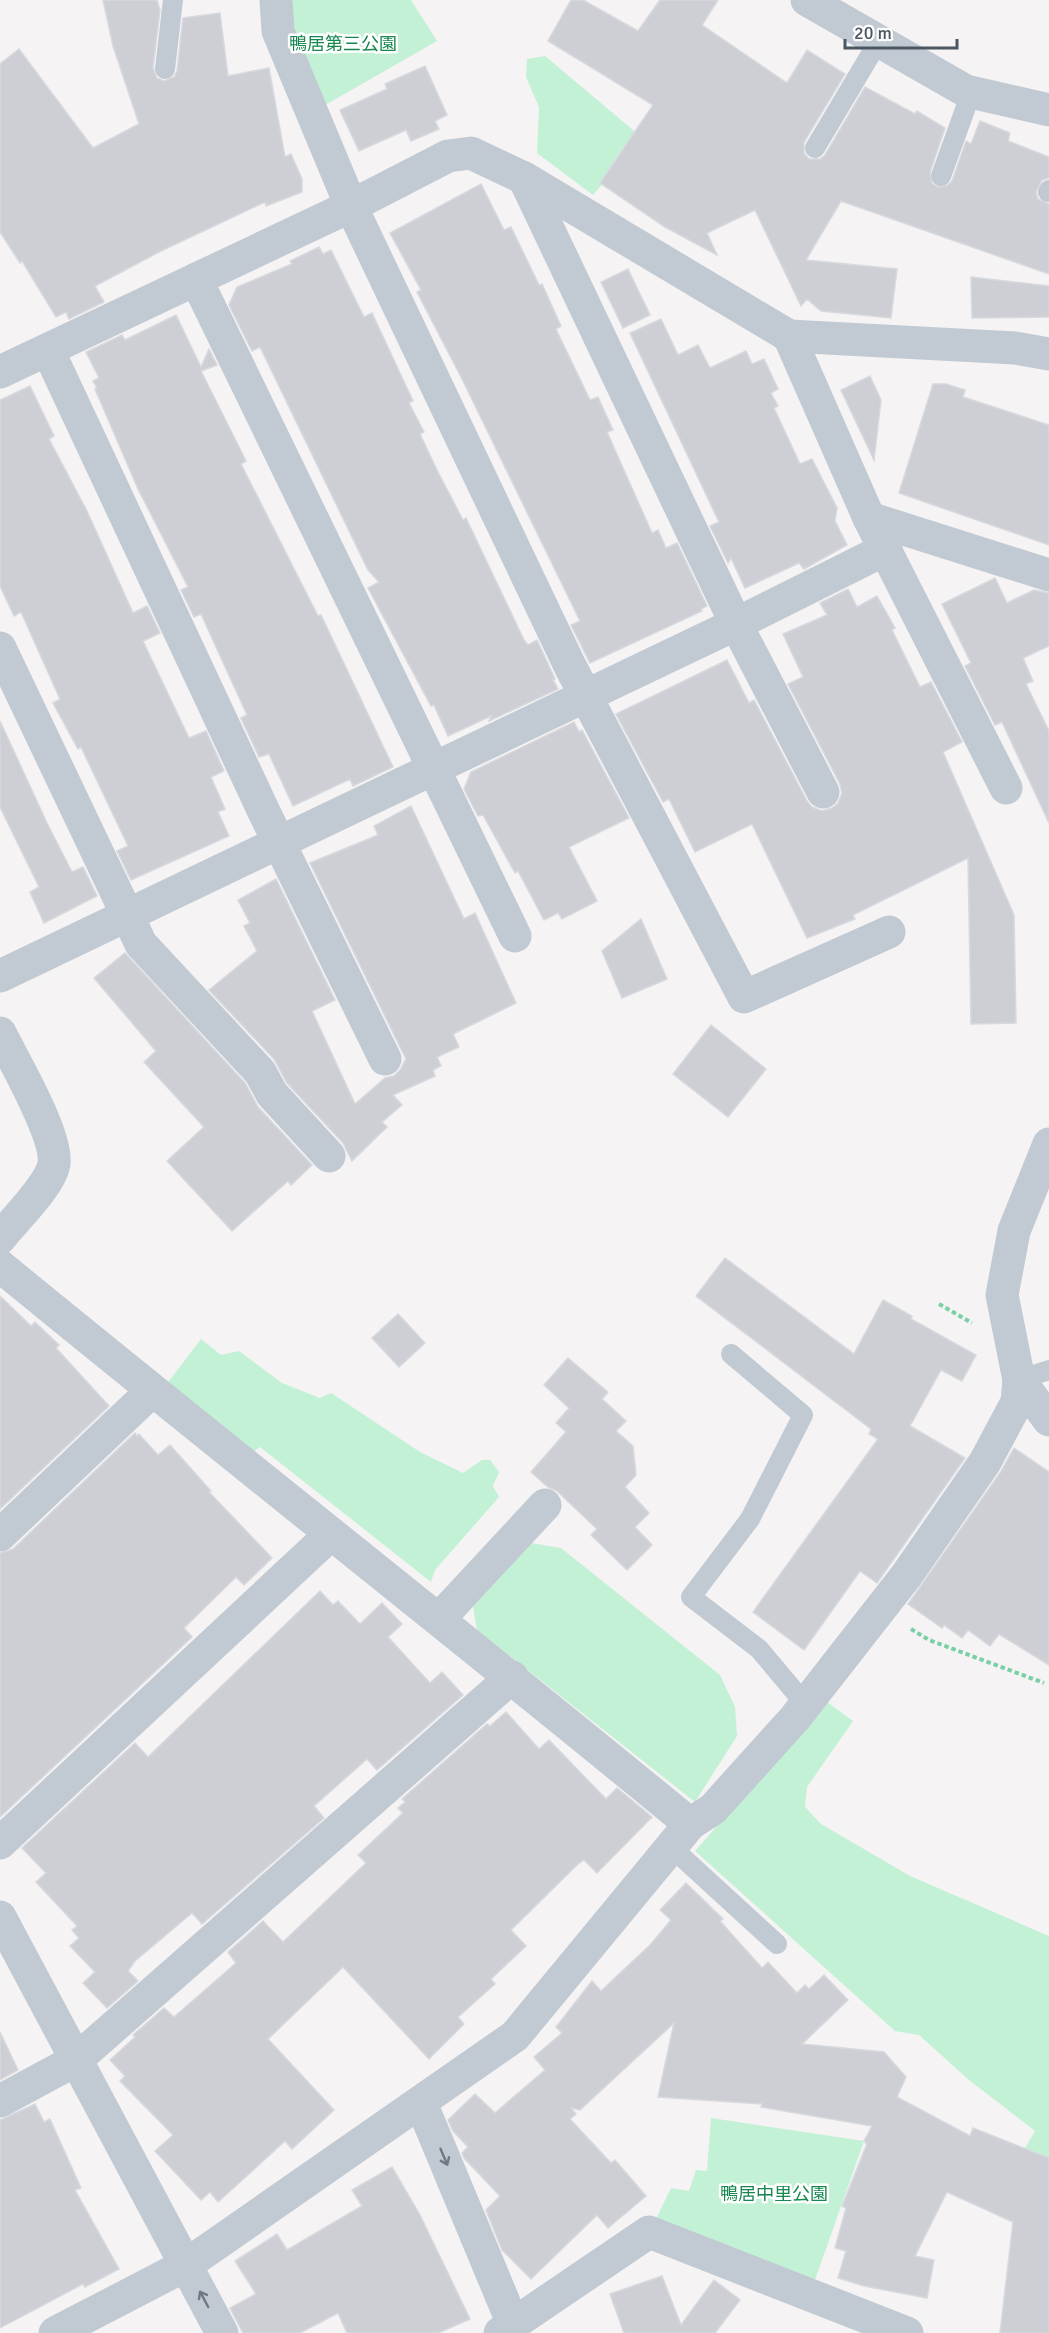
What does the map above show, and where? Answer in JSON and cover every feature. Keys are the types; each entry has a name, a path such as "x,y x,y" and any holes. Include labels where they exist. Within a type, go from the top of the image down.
{"street":[{"path":"276,0 278,31 351,206 585,696 744,997 889,932"},
{"path":"807,0 971,93 1049,110"},
{"path":"0,372 351,206 448,156 471,153 524,178 789,336 1015,348 1049,354"},
{"path":"524,178 736,624 824,792"},
{"path":"196,279 515,936"},
{"path":"789,336 868,518 886,549 1006,788"},
{"path":"48,350 279,842 385,1059"},
{"path":"868,518 1049,575"},
{"path":"0,976 736,624 886,549"},
{"path":"0,648 141,944 260,1072 272,1094 329,1156"},
{"path":"0,1033 53,1142 54,1164 45,1182 0,1238"},
{"path":"1049,1144 1014,1231 1002,1295 1049,1419"},
{"path":"0,1266 330,1535 512,1677 680,1835"},
{"path":"55,2333 186,2265 515,2036 680,1835 713,1809 806,1705 882,1607 985,1462 1034,1375"},
{"path":"0,1535 152,1391"},
{"path":"439,1619 545,1505"},
{"path":"0,1843 330,1535"},
{"path":"0,2101 76,2060 512,1677"},
{"path":"0,1917 222,2333"},
{"path":"421,2103 507,2329 649,2232 907,2333"}],"lane":[{"path":"165,69 173,0"},
{"path":"815,148 878,42"},
{"path":"942,176 971,93"},
{"path":"731,1354 802,1415 750,1519 691,1597 759,1649 806,1705"},
{"path":"680,1835 777,1944"}],"path":[{"path":"882,1607 929,1640 1044,1683"}],"green space":[{"name":"鴨居第三公園","path":"286,0 411,0 437,41 320,108"},
{"path":"545,56 646,141 631,150 593,195 537,153 539,107 526,77 527,59"},
{"path":"201,1339 221,1355 239,1351 282,1383 320,1398 331,1393 420,1452 463,1473 482,1460 490,1460 499,1472 493,1486 499,1497 435,1570 431,1582 260,1447 252,1453 166,1385"},
{"path":"531,1543 561,1548 720,1675 735,1707 737,1736 695,1802 477,1630 473,1607"},
{"path":"827,1702 853,1721 807,1787 805,1807 821,1824 910,1876 1049,1936 1049,2174 1024,2150 1035,2131 969,2080 919,2035 895,2031 695,1851"},
{"name":"鴨居中里公園","path":"711,2118 864,2141 815,2280 655,2221 671,2188 689,2191 696,2170 707,2171"}],"building":[{"path":"103,0 157,0 160,10 153,68 157,78 164,81 174,77 177,71 183,18 220,13 228,76 269,68 285,157 291,154 302,179 302,192 266,206 265,202 161,251 95,286 104,302 69,319 66,312 56,317 22,261 20,263 0,232 0,64 19,49 93,148 139,124 113,46"},
{"path":"571,0 583,0 638,31 660,0 718,0 702,25 787,83 807,50 845,74 804,142 804,153 809,159 820,159 825,155 865,87 915,114 917,111 945,128 930,172 932,183 938,187 948,185 952,181 966,141 971,144 980,121 1010,133 1008,141 1049,157 1049,178 1042,180 1036,192 1038,199 1049,204 1049,274 841,201 806,260 897,269 891,318 821,311 807,299 801,306 755,210 707,233 717,255 665,227 600,183 653,105 548,41"},
{"path":"425,66 447,115 435,121 439,129 411,141 406,130 359,151 340,110 387,89 385,84"},
{"path":"481,184 504,230 511,227 539,285 542,284 561,326 556,329 590,400 598,397 613,430 607,432 652,533 658,530 666,548 677,543 707,606 701,609 702,611 590,663 571,625 580,621 417,292 421,290 390,233"},
{"path":"319,247 323,254 331,250 364,317 372,313 413,401 409,403 424,432 420,434 437,470 463,520 466,518 524,640 528,645 537,640 558,689 489,721 491,716 448,736 434,705 431,706 368,588 379,582 368,570 260,347 252,351 229,305 237,287 292,264 290,261"},
{"path":"628,269 650,315 623,328 601,282"},
{"path":"971,277 1049,286 1049,317 972,318"},
{"path":"176,315 201,367 209,349 217,365 201,371 246,461 241,464 318,616 321,615 393,767 353,786 350,779 293,806 269,754 259,757 241,718 247,715 201,614 194,617 181,590 188,587 138,489 95,389 97,388 93,381 99,378 86,352 122,335 125,340"},
{"path":"661,319 678,355 698,345 710,368 746,351 752,364 764,359 778,389 771,393 778,406 774,408 800,464 812,459 837,508 835,521 847,545 804,569 799,563 745,588 731,558 728,563 710,526 719,522 630,333"},
{"path":"870,376 881,400 874,460 841,390"},
{"path":"933,384 946,384 965,390 963,397 1049,425 1049,545 899,493"},
{"path":"30,386 54,436 49,439 87,511 133,613 147,606 160,633 143,641 189,738 206,731 224,771 211,777 225,809 218,812 229,836 131,880 117,851 128,846 81,747 78,749 53,703 60,699 21,612 14,616 0,586 0,400"},
{"path":"995,578 1007,603 1034,590 1049,593 1049,646 1023,658 1033,681 1026,684 1049,731 1049,823 1002,722 995,725 965,666 971,663 942,604"},
{"path":"848,589 857,607 877,596 895,628 892,630 920,687 931,682 962,742 943,752 1014,915 1016,1023 971,1024 968,858 853,915 855,919 807,938 752,824 695,852 669,799 663,802 616,714 727,660 749,703 754,700 807,801 812,807 822,811 832,808 838,803 842,793 840,784 788,684 803,677 783,634 827,615 820,603"},
{"path":"0,721 72,872 83,867 97,896 44,923 30,892 39,887 0,807"},
{"path":"574,722 579,732 582,730 629,818 569,847 597,901 562,919 558,913 544,920 518,871 515,873 483,815 478,816 464,789 471,772"},
{"path":"411,806 464,919 475,913 516,1003 453,1034 459,1047 437,1057 441,1066 433,1070 435,1076 393,1095 402,1105 382,1122 387,1127 352,1161 343,1143 287,1083 274,1059 209,990 257,951 244,926 250,923 238,900 276,879 335,1000 312,1011 355,1104 385,1078 394,1076 406,1059 310,863 378,835 374,826"},
{"path":"641,919 667,979 622,998 602,951"},
{"path":"125,953 245,1083 258,1107 312,1165 291,1185 288,1181 232,1231 167,1161 204,1127 144,1062 156,1051 94,978"},
{"path":"711,1025 766,1069 728,1117 673,1074"},
{"path":"725,1258 854,1354 883,1300 912,1316 911,1319 976,1355 962,1381 941,1370 910,1426 965,1458 877,1583 860,1571 804,1650 753,1612 878,1439 869,1434 871,1429 696,1296"},
{"path":"0,1296 31,1326 35,1322 59,1345 56,1348 109,1406 0,1509"},
{"path":"398,1314 425,1343 399,1367 372,1338"},
{"path":"568,1358 608,1392 602,1399 626,1421 616,1431 633,1446 636,1475 625,1487 649,1513 635,1527 652,1545 627,1570 591,1535 597,1529 557,1491 548,1487 531,1472 566,1432 556,1423 569,1408 544,1385"},
{"path":"135,1433 137,1436 139,1434 158,1455 170,1445 211,1491 209,1492 272,1558 244,1585 236,1577 184,1628 192,1637 0,1817 0,1553 13,1549"},
{"path":"1014,1448 1049,1472 1049,1665 999,1634 990,1646 968,1630 962,1638 944,1625 942,1628 908,1604 1000,1473"},
{"path":"320,1591 333,1605 338,1601 360,1624 382,1603 402,1624 388,1637 430,1683 442,1672 463,1695 377,1770 367,1759 314,1806 324,1818 202,1924 192,1913 135,1961 128,1971 138,1981 107,2008 83,1983 95,1972 70,1946 79,1938 72,1930 77,1926 36,1882 46,1873 22,1848 135,1743 148,1757"},
{"path":"506,1712 539,1749 549,1740 606,1799 617,1788 652,1817 597,1873 584,1860 578,1864 511,1930 526,1946 491,1979 495,1984 458,2017 464,2024 429,2059 343,1967 268,2039 334,2110 292,2149 285,2141 218,2202 210,2192 201,2200 155,2151 173,2135 120,2081 125,2076 110,2060 135,2037 133,2035 164,2008 174,2017 236,1963 228,1952 263,1921 283,1942 366,1863 358,1855 403,1813 398,1808 405,1802 402,1799 487,1724 490,1726"},
{"path":"686,1883 723,1919 720,1921 762,1968 768,1962 797,1993 805,1985 809,1989 824,1975 848,2000 802,2044 884,2052 906,2077 897,2097 970,2136 973,2128 1049,2158 1049,2333 1000,2333 1013,2222 947,2192 915,2256 934,2260 927,2298 864,2286 838,2278 846,2251 835,2248 846,2208 842,2206 867,2144 864,2141 872,2126 761,2107 762,2104 658,2097 674,2023 580,2110 571,2108 576,2114 570,2119 611,2163 615,2160 646,2196 608,2228 597,2215 531,2279 502,2250 486,2210 500,2196 464,2158 462,2153 468,2147 453,2131 448,2120 475,2094 495,2113 545,2070 534,2057 562,2033 556,2027 592,1981 601,1991 651,1944 671,1920 660,1910"},
{"path":"0,2032 18,2070 0,2080"},
{"path":"35,2104 44,2122 50,2119 81,2188 75,2190 119,2269 85,2287 83,2284 0,2328 0,2120"},
{"path":"392,2167 420,2215 470,2319 438,2333 347,2333 338,2313 300,2333 243,2333 230,2308 256,2294 235,2261 277,2234 287,2250 362,2206 352,2190"},
{"path":"662,2276 681,2325 714,2280 740,2300 715,2333 624,2333 610,2294"}]}
